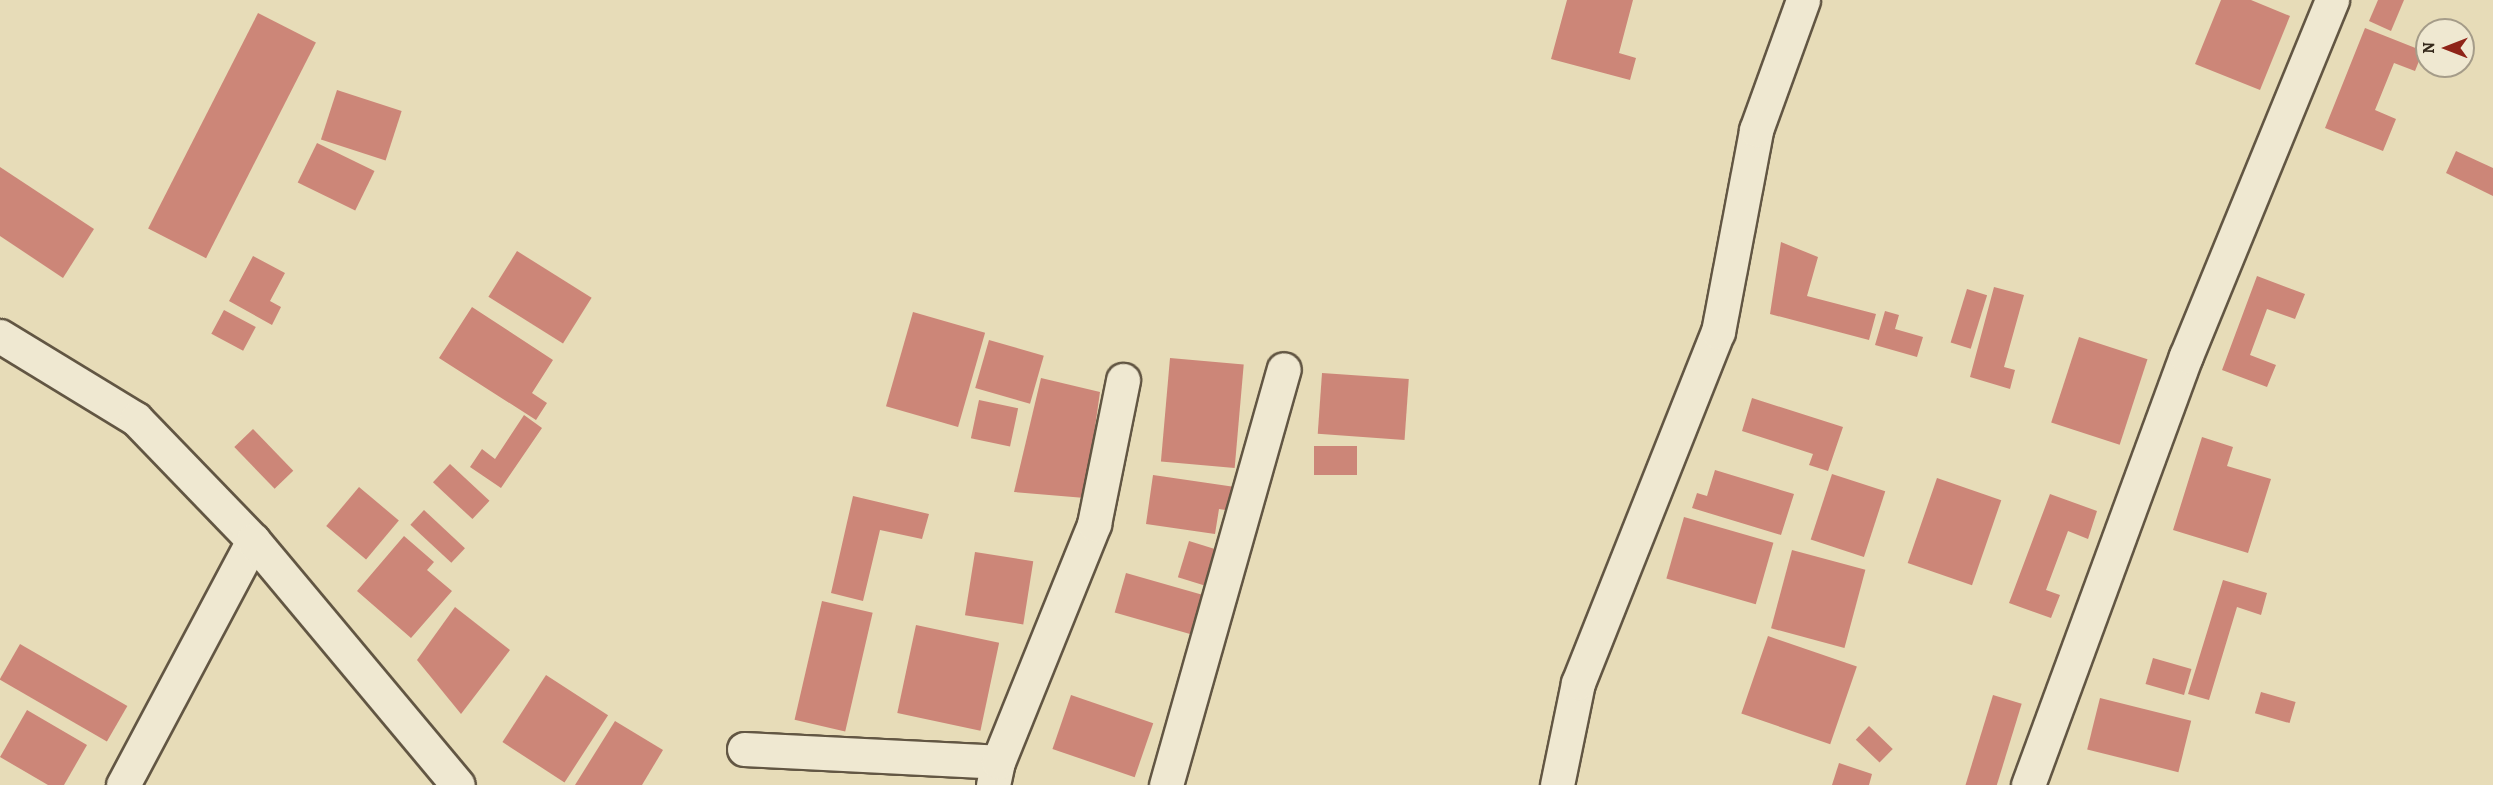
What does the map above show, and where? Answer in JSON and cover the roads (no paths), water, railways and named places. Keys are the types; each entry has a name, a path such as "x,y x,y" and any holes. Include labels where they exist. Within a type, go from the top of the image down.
{"street":[{"path":"1557,785 1578,683 1718,332 1756,130 1803,0"},
{"path":"2028,785 2186,356 2332,0"},
{"path":"0,336 136,419 253,540 458,785"},
{"path":"1166,785 1284,369"},
{"path":"744,749 996,774 1094,524 1123,380"},
{"path":"123,785 253,540"}]}
